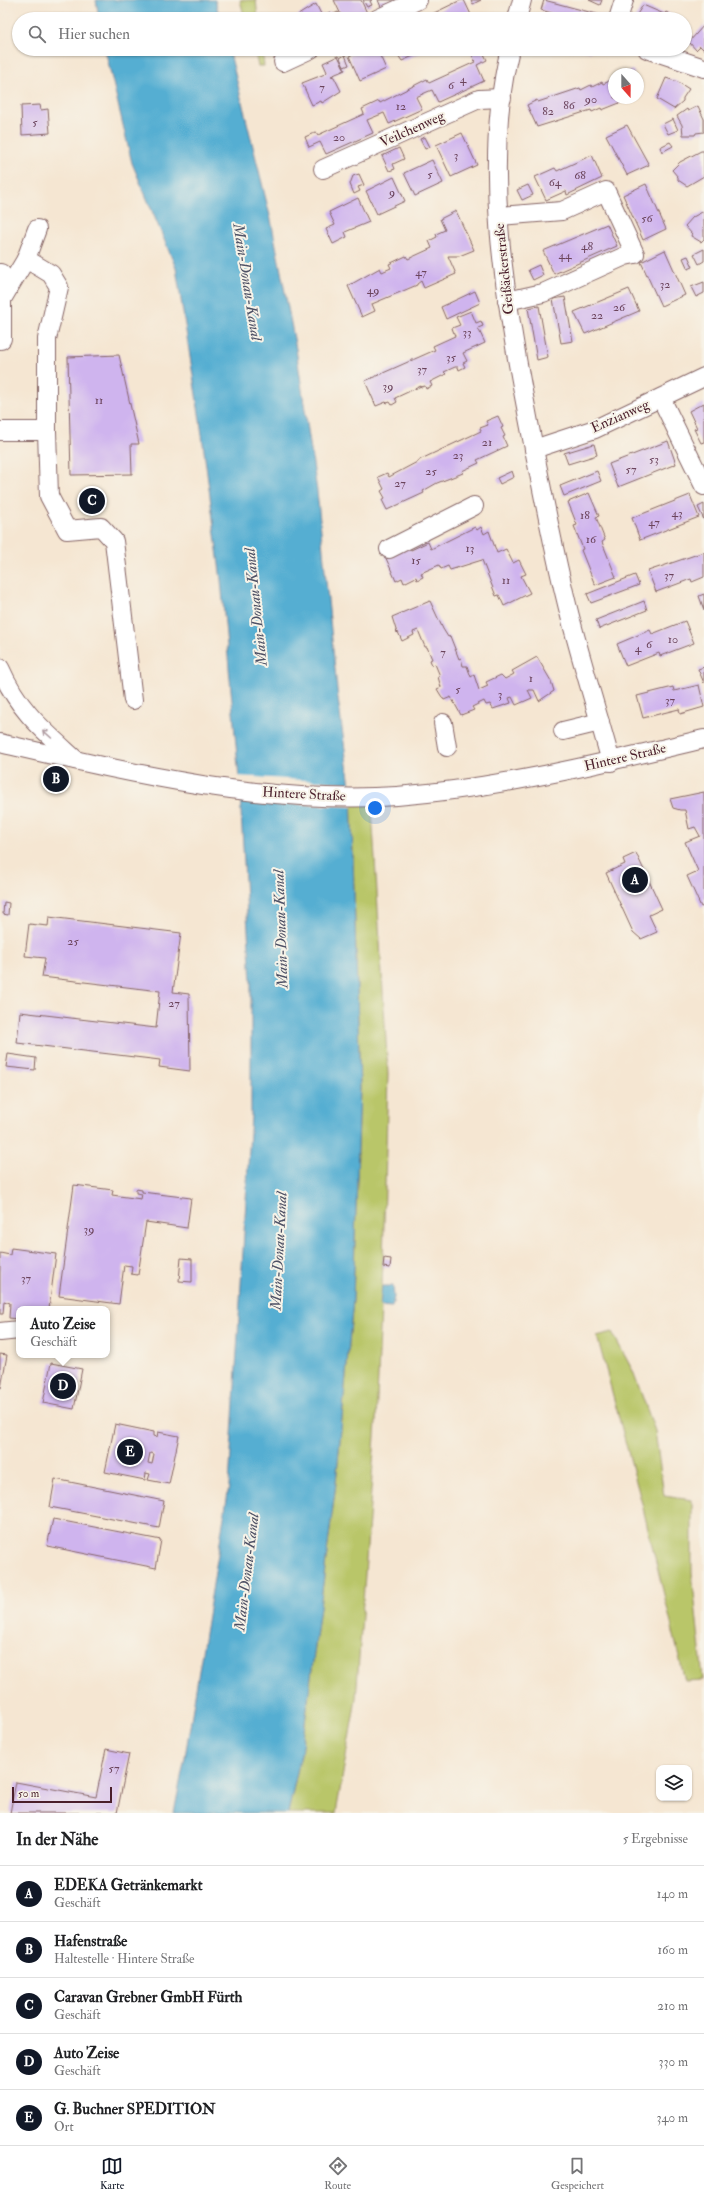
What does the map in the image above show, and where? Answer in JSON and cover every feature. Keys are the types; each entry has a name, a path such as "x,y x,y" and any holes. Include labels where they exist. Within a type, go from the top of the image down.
{"main road":[{"path":"0,275 0,338"}],"street":[{"path":"392,12 418,0"},
{"path":"519,12 522,0"},
{"path":"620,12 624,0"},
{"path":"283,62 296,56"},
{"name":"Geißäckerstraße","path":"509,56 502,98 498,160 499,216 507,301 534,449 564,595 611,762"},
{"path":"668,56 704,68"},
{"name":"Veilchenweg","path":"323,169 479,99 502,98"},
{"path":"499,216 562,211 606,191 635,254 626,256 543,293 507,301"},
{"path":"1,301 26,259 37,229"},
{"path":"26,259 50,274 59,287 47,339 49,496 67,530 101,527 114,541 133,700"},
{"name":"Enzianweg","path":"534,449 595,429 704,377"},
{"path":"662,398 704,486"},
{"path":"0,431 47,431"},
{"path":"389,549 474,506"},
{"path":"0,668 7,684 26,713 76,760"},
{"path":"563,731 600,722"},
{"path":"443,723 447,747"},
{"name":"Hintere Straße","path":"0,743 178,781 274,794 344,797 396,796 510,781 611,762 704,739"},
{"path":"0,1332 16,1330"}],"green space":[{"path":"240,0 256,0 257,12 243,12"},
{"path":"256,56 263,56 264,66 258,66"},
{"path":"351,793 370,795 372,810 388,1074 383,1262 376,1422 356,1699 336,1813 288,1813 301,1754 336,1483 353,1300 360,1087"},
{"path":"612,1332 633,1371 655,1431 664,1496 692,1500 692,1573 703,1680 685,1681 641,1500 597,1336"}],"water":[{"path":"96,0 215,0 218,12 98,12"},
{"name":"Main-Donau-Kanal","path":"107,56 231,56 271,220 296,349 317,491 338,699 351,793 360,1087 353,1300 336,1483 301,1754 288,1813 174,1813 185,1757 229,1486 251,1116 251,982 239,778 221,580 200,420 176,268 132,163"},
{"path":"382,1286 393,1286 394,1297 392,1307 380,1306"}],"pier":[{"path":"237,776 351,783 353,807 239,801"}],"building":[{"path":"334,0 361,0 367,12 340,12"},
{"path":"363,0 372,0 370,1 372,5 367,7"},
{"path":"378,0 397,0 381,7"},
{"path":"464,0 470,12 436,12"},
{"path":"471,0 481,0 473,4"},
{"path":"544,0 589,12 548,12 541,10"},
{"path":"589,0 602,0 600,5"},
{"path":"316,4 320,12 303,12"},
{"path":"643,5 659,12 638,12"},
{"path":"704,25 704,50 700,46 696,50 692,45 692,39"},
{"path":"338,56 345,70 331,76 334,77 341,91 322,103 321,101 312,105 302,83 325,74 327,72 323,63"},
{"path":"345,56 349,65 344,67 340,58"},
{"path":"349,56 380,56 386,69 360,81"},
{"path":"399,56 413,56 402,61"},
{"path":"473,56 485,56 487,60 477,65 484,81 438,102 432,90 416,97 422,109 389,124 384,113 367,120 373,133 326,154 320,142 309,147 305,137 316,132 318,135 364,114 362,109 379,101 380,103 427,79 429,83 475,62"},
{"path":"666,78 678,82 689,89 683,98 683,101 674,109 657,99"},
{"path":"602,82 603,84 608,82 608,104 617,104 602,110 601,108 592,112 591,110 537,127 527,105 537,100 538,102 580,88 581,90 591,85 592,87"},
{"path":"40,105 41,110 48,109 50,133 22,135 21,106"},
{"path":"698,106 704,119 704,132 696,133 695,135 683,135 682,125 677,116 687,109 688,111"},
{"path":"673,119 678,130 668,134 663,124"},
{"path":"627,125 649,165 627,175 606,135"},
{"path":"462,133 477,165 451,177 436,145"},
{"path":"425,137 430,147 425,149 420,139"},
{"path":"670,142 673,146 662,152 660,147"},
{"path":"399,148 404,159 393,164 395,169 389,171 382,156"},
{"path":"701,151 704,151 704,176 687,186 678,180 678,177 672,170 680,162"},
{"path":"592,155 602,178 567,195 566,191 546,200 535,177 555,168 557,171"},
{"path":"432,160 443,183 415,196 404,173"},
{"path":"359,174 364,185 358,187 360,191 354,194 350,184 353,176"},
{"path":"394,177 405,201 377,214 366,191"},
{"path":"646,184 666,229 643,240 623,195"},
{"path":"528,185 533,195 522,200 517,190"},
{"path":"358,198 369,222 345,232 347,237 333,244 326,229 335,225 329,212"},
{"path":"456,211 474,250 459,256 448,256 456,274 424,288 421,281 417,285 372,304 375,311 362,317 348,286 380,268 382,272 391,268 389,264 406,256 408,259 432,248 429,241 437,237 436,234 445,230 440,219"},
{"path":"704,211 704,239 701,242 691,236 692,234 685,226 693,217"},
{"path":"607,224 617,246 554,274 543,251"},
{"path":"704,249 704,261 699,264 694,254"},
{"path":"665,250 685,295 661,306 641,262"},
{"path":"688,256 693,267 688,269 683,258"},
{"path":"539,265 543,275 533,280 528,270"},
{"path":"704,282 704,293 696,297 691,287"},
{"path":"629,289 639,311 585,334 574,312"},
{"path":"475,291 480,303 446,319 441,307"},
{"path":"565,297 573,341 561,343 553,299"},
{"path":"539,306 548,357 537,360 528,308"},
{"path":"471,311 476,323 481,321 483,326 478,328 485,343 463,353 467,361 463,363 465,367 459,370 458,367 455,367 444,372 446,374 430,382 432,386 426,389 425,386 421,386 395,398 397,402 392,405 390,402 386,402 376,406 365,381 435,350 433,346 455,336 452,328 460,325 456,317"},
{"path":"119,355 139,444 131,444 132,474 71,475 68,357"},
{"path":"704,403 704,442 701,443 694,429 697,428 689,411"},
{"path":"498,416 503,427 501,428 505,436 503,437 507,446 477,460 479,463 462,471 463,473 437,483 423,491 424,493 387,510 382,500 385,498 381,491 384,489 378,477 387,473 389,477 419,460 481,431 480,428 488,425 486,421"},
{"path":"668,441 676,464 618,487 609,464"},
{"path":"594,444 597,455 568,464 564,453"},
{"path":"512,471 514,477 500,484 497,478"},
{"path":"597,471 601,481 564,496 560,486"},
{"path":"589,493 599,516 596,517 605,540 602,542 616,577 595,585 581,550 583,549 574,526 577,525 568,502"},
{"path":"690,495 699,517 640,540 632,518"},
{"path":"704,504 704,520 698,507"},
{"path":"475,527 477,530 481,527 484,534 489,531 497,553 506,549 513,563 519,560 526,574 521,576 530,593 504,606 499,595 496,596 482,560 450,570 448,566 441,569 439,565 421,573 423,577 417,580 416,577 404,583 402,578 396,581 385,556 408,544 411,550 428,542 431,549"},
{"path":"704,552 704,577 692,582 691,579 656,592 648,571"},
{"path":"635,575 639,585 591,603 587,594"},
{"path":"704,594 704,610 699,596"},
{"path":"430,601 443,629 448,637 450,636 459,659 461,658 463,666 467,666 471,677 474,675 479,690 488,686 486,682 501,675 505,679 514,674 512,671 537,657 551,681 554,691 539,701 534,690 528,690 532,698 516,705 512,697 509,698 511,703 493,709 490,704 486,705 484,701 472,707 474,710 461,715 451,697 444,700 437,689 441,687 438,677 440,676 435,664 432,665 430,660 432,659 418,630 413,632 414,635 402,641 398,632 397,633 392,617"},
{"path":"644,601 647,610 599,629 596,620"},
{"path":"685,621 694,643 660,656 659,653 626,666 617,644 650,630 652,634"},
{"path":"704,667 704,683 698,669"},
{"path":"699,685 704,707 680,714 679,709 643,718 637,696 673,687 674,691"},
{"path":"704,792 704,906 701,907 687,876 698,871 685,842 700,836 695,827 689,829 685,810 673,808 670,799"},
{"path":"636,853 662,909 649,915 657,932 641,939 633,932 606,873 625,864 623,859"},
{"path":"4,902 9,903 8,915 3,914"},
{"path":"49,917 181,933 173,992 189,994 190,1071 159,1067 160,1060 17,1043 20,1012 156,1028 160,991 42,977 45,958 25,956 29,924 48,926"},
{"path":"8,1054 36,1058 35,1070 6,1067"},
{"path":"74,1185 113,1190 112,1195 141,1199 142,1194 136,1193 136,1189 142,1190 142,1192 191,1198 187,1228 146,1222 138,1275 131,1274 132,1266 124,1265 119,1304 59,1296"},
{"path":"11,1248 56,1254 49,1306 16,1306 16,1319 9,1318 10,1303 4,1301 3,1314 0,1314 0,1253 10,1255"},
{"path":"181,1258 192,1259 192,1282 179,1281"},
{"path":"384,1258 391,1259 390,1268 383,1267"},
{"path":"0,1354 7,1355 1,1388 0,1388"},
{"path":"51,1363 82,1369 74,1409 43,1403"},
{"path":"115,1424 154,1432 154,1436 157,1437 158,1432 179,1436 169,1484 148,1480 150,1474 146,1473 145,1480 105,1472","holes":["150,1453 154,1454 152,1464 148,1463"]},
{"path":"55,1479 164,1501 159,1528 50,1507"},
{"path":"53,1519 161,1540 156,1568 47,1546"},
{"path":"106,1749 129,1754 117,1813 10,1813 16,1782 96,1797"}],"place":[{"name":"Caravan Grebner GmbH Fürth","path":"92,501"},
{"name":"Hafenstraße","path":"56,779"},
{"name":"EDEKA Getränkemarkt","path":"635,880"},
{"name":"Auto Zeise","path":"63,1386"},
{"name":"G. Buchner SPEDITION","path":"130,1452"}]}
